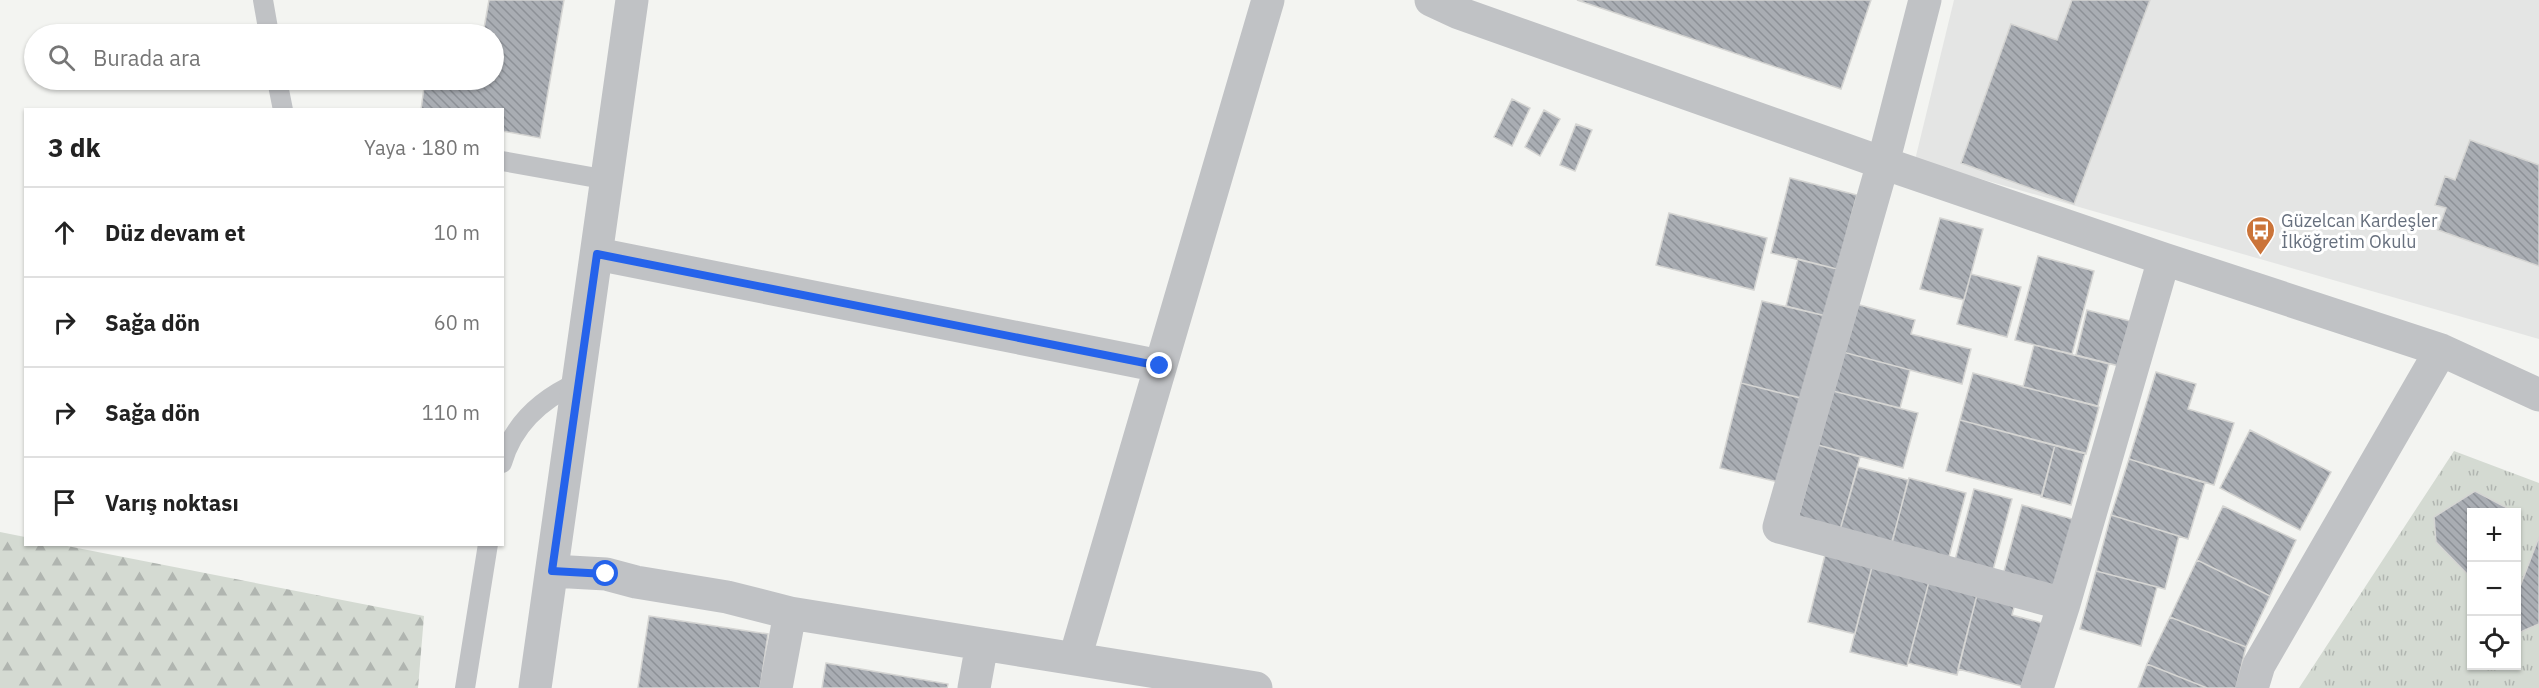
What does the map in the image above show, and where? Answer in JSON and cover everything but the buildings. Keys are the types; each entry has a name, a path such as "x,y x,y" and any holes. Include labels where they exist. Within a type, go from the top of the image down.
{"street":[{"path":"535,688 632,0"},
{"path":"1075,658 1268,0"},
{"path":"1925,0 1883,162 1779,527 2064,604"},
{"path":"1453,4 1883,162 2164,259 2441,350 2539,395"},
{"path":"597,254 1160,366"},
{"path":"2037,688 2064,604 2164,259"},
{"path":"2252,688 2259,665 2441,350"},
{"path":"552,571 606,574 636,582 727,597 790,613 1256,688"},
{"path":"776,688 790,613"},
{"path":"974,688 982,644"}],"lane":[{"path":"263,0 267,24"},
{"path":"279,90 283,108"},
{"path":"504,161 608,180"},
{"path":"504,459 513,438 539,406 558,392 579,382"},
{"path":"465,688 488,546"}],"shaded area":[{"path":"1954,0 2539,0 2539,339 1915,160"}],"green space":[{"path":"2454,451 2539,483 2539,688 2299,688"},
{"path":"0,532 24,537 24,546 67,546 424,616 418,688 0,688"}],"place":[{"name":"Güzelcan Kardeşler İlköğretim Okulu","path":"2260,256"}],"route":[{"path":"606,574 552,571 597,254 1160,366"}]}
